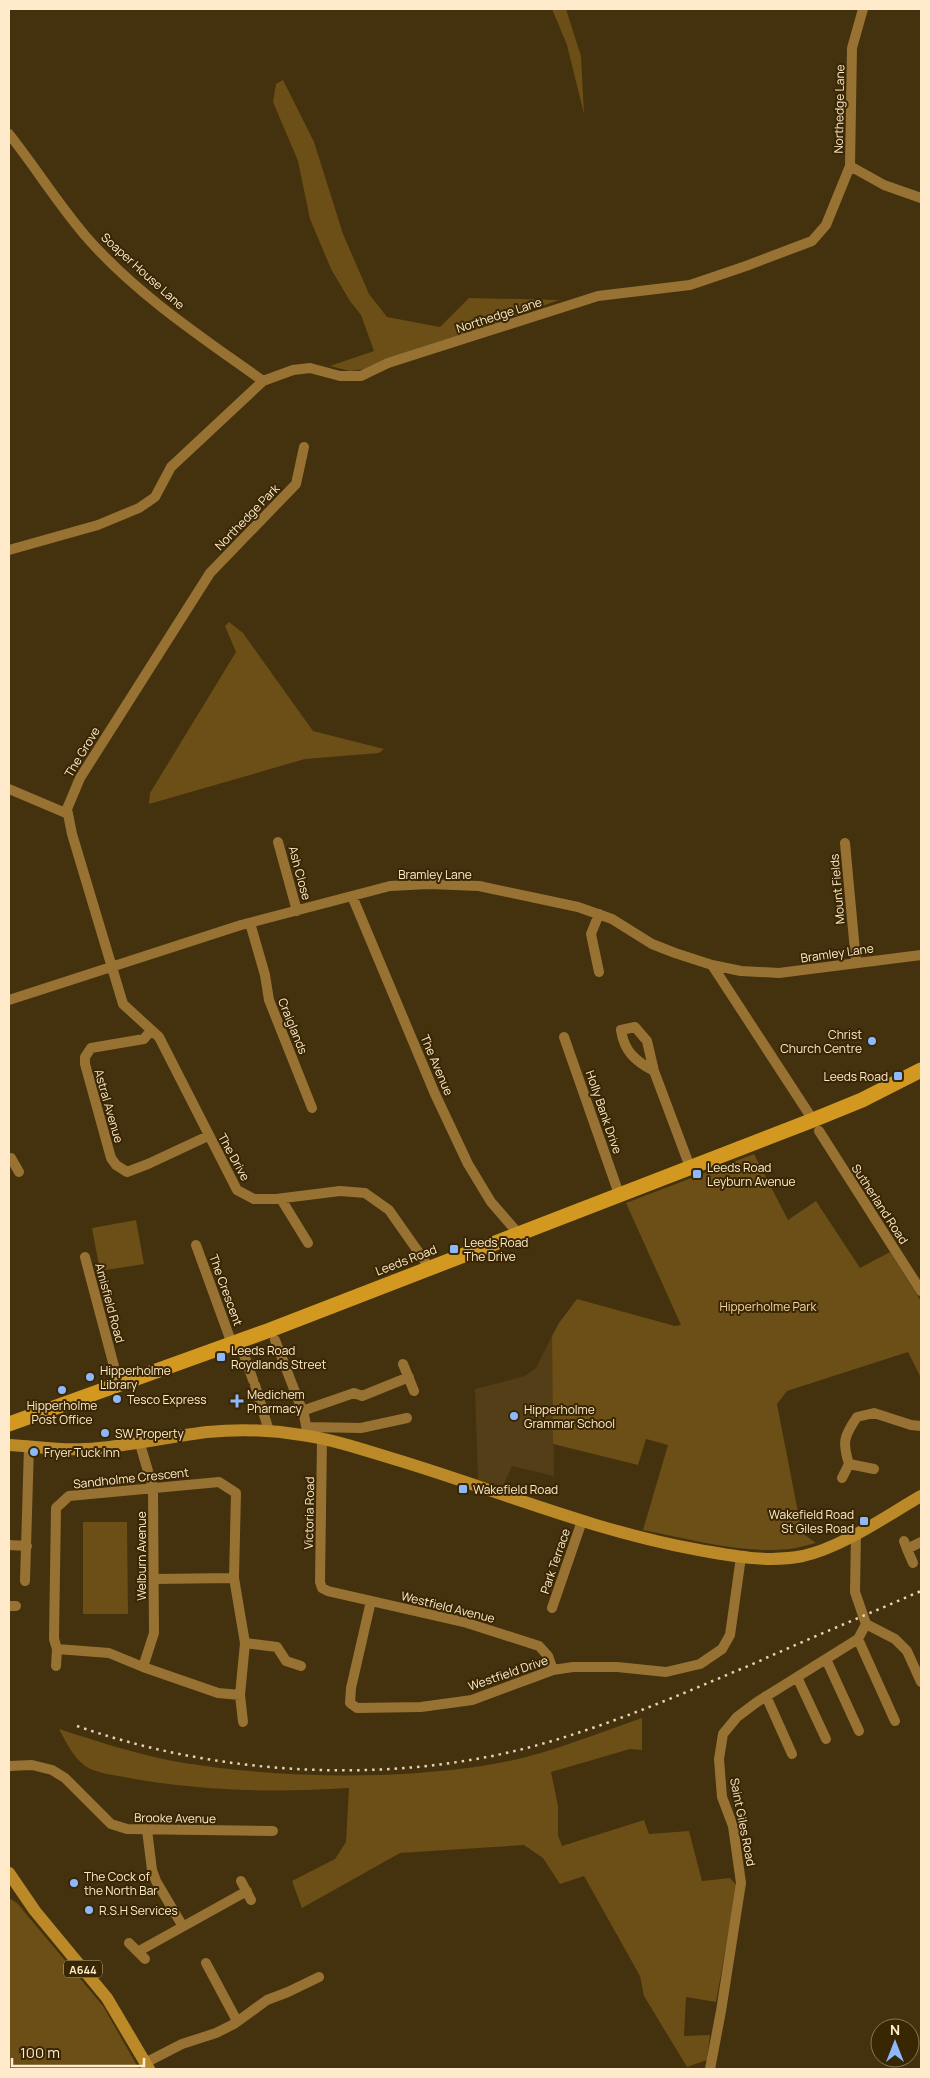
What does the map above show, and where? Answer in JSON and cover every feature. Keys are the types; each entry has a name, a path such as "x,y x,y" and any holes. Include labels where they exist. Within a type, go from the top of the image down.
{"highway":[{"name":"Leeds Road","path":"9,1424 236,1342 690,1167 816,1126 921,1070"}],"main road":[{"path":"9,1445 81,1450 140,1444 209,1432 307,1431 322,1439 435,1472 582,1521 659,1542 740,1557 802,1556 835,1544 921,1496"},
{"name":"A644","path":"9,1873 35,1911 107,1998 147,2066"}],"street":[{"name":"Northedge Lane","path":"9,550 98,525 139,508 154,497 171,467 263,381 293,370 310,368 340,376 361,376 388,363 598,296 690,285 812,241 826,225 850,166 852,48 863,9"},
{"name":"Soaper House Lane","path":"9,134 88,239 166,310 263,381"},
{"path":"850,166 884,185 921,198"},
{"name":"Northedge Park","path":"210,573 296,484 304,447"},
{"name":"The Grove","path":"112,966 72,834 67,809 80,778 210,573"},
{"path":"9,789 68,814"},
{"name":"Ash Close","path":"278,842 297,911"},
{"name":"Mount Fields","path":"845,843 856,962"},
{"name":"Bramley Lane","path":"9,1000 250,923 390,886 454,884 479,886 599,914 652,944 712,965 757,973 779,973 921,955"},
{"name":"The Avenue","path":"352,896 435,1094 468,1164 491,1202 518,1233"},
{"path":"599,914 591,934 599,972"},
{"name":"Craiglands","path":"250,923 265,975 269,1000 312,1108"},
{"name":"Sutherland Road","path":"712,965 921,1291"},
{"name":"The Drive","path":"112,966 123,1004 159,1037 237,1190 254,1199 282,1199 340,1191 365,1193 389,1210 429,1267"},
{"name":"Astral Avenue","path":"151,1030 144,1039 91,1048 85,1057 85,1064 111,1158 116,1165 127,1172 208,1136"},
{"name":"Holly Bank Drive","path":"564,1038 619,1194"},
{"path":"654,1071 690,1167"},
{"path":"9,1159 11,1158 19,1172"},
{"path":"282,1199 308,1243"},
{"name":"The Crescent","path":"196,1245 254,1382 269,1432"},
{"name":"Amisfield Road","path":"85,1257 119,1385"},
{"path":"274,1340 302,1411 307,1431 361,1428 407,1418"},
{"path":"403,1364 414,1391"},
{"path":"302,1411 354,1393 362,1396 409,1378"},
{"path":"842,1478 849,1464 844,1447 848,1430 856,1417 874,1413 911,1425 921,1426"},
{"name":"Victoria Road","path":"322,1439 320,1582 322,1588"},
{"name":"Welburn Avenue","path":"140,1444 153,1488 154,1633 143,1667"},
{"path":"25,1581 29,1446"},
{"path":"849,1464 874,1468"},
{"name":"Sandholme Crescent","path":"56,1666 57,1649 54,1640 56,1508 69,1496 219,1482 236,1493 234,1578 245,1643 240,1694 243,1722"},
{"name":"Park Terrace","path":"552,1608 582,1521"},
{"path":"856,1533 855,1592 866,1624 895,1639 907,1651 921,1682"},
{"path":"913,1563 906,1545 921,1542"},
{"path":"9,1545 27,1546"},
{"name":"Westfield Drive","path":"371,1601 350,1688 349,1698 353,1707 421,1707 472,1700 553,1670 573,1667 617,1667 666,1672 700,1664 722,1649 730,1635 740,1557"},
{"path":"154,1579 234,1578"},
{"name":"Westfield Avenue","path":"322,1588 328,1591 464,1622 539,1646 548,1656 553,1670"},
{"name":"Saint Giles Road","path":"710,2069 741,1883 733,1826 722,1797 719,1758 723,1734 737,1717 766,1696 858,1639 866,1624"},
{"path":"858,1639 895,1721"},
{"path":"245,1643 277,1647 286,1661 301,1666"},
{"path":"57,1649 108,1653 218,1693 240,1694"},
{"path":"826,1659 859,1731"},
{"path":"797,1677 826,1739"},
{"path":"766,1696 792,1754"},
{"name":"Brooke Avenue","path":"9,1766 32,1765 52,1770 65,1778 111,1824 127,1830 273,1831"},
{"path":"147,1830 152,1870 156,1882 182,1925"},
{"path":"129,1943 142,1955 182,1925 249,1896 241,1881"},
{"path":"206,1963 237,2021"},
{"path":"147,2066 182,2044 216,2033 267,2000 319,1977"}],"shaded area":[{"name":"Hipperholme Grammar School","path":"552,1336 554,1476 512,1466 503,1486 478,1480 475,1389 525,1376 536,1368"}],"green space":[{"path":"552,9 566,9 581,56 584,114 567,45"},
{"path":"283,80 314,142 343,234 369,294 387,317 440,327 469,298 559,300 367,369 350,371 330,366 374,351 361,315 350,301 331,269 310,219 298,161 273,102 276,84"},
{"path":"229,622 243,633 313,731 384,749 379,753 305,759 149,804 150,793 236,652 225,626"},
{"name":"Hipperholme Park","path":"754,1154 788,1220 816,1201 860,1268 890,1252 921,1301 921,1378 908,1352 787,1391 777,1404 802,1533 816,1543 789,1549 734,1548 643,1530 668,1445 646,1439 638,1465 553,1444 552,1336 577,1299 675,1326 681,1325 626,1203"},
{"path":"136,1220 144,1264 100,1271 92,1228"},
{"path":"83,1522 127,1522 128,1614 83,1614"},
{"path":"642,1718 642,1750 630,1749 551,1772 558,1806 558,1835 562,1846 644,1820 649,1834 689,1831 702,1881 730,1878 737,1886 716,2002 686,1997 684,2036 710,2035 707,2060 687,2067 644,1996 640,1976 584,1876 560,1884 543,1858 524,1845 400,1853 302,1908 292,1881 335,1859 346,1842 349,1788 239,1790 184,1786 107,1774 85,1766 70,1749 59,1729 136,1753 184,1763 258,1772 370,1775 445,1771 523,1758 564,1746"},
{"path":"9,1898 17,1903 103,2006 139,2069 9,2069"}],"railway":[{"path":"77,1726 131,1743 186,1755 243,1764 300,1769 358,1770 416,1767 472,1760 556,1740 642,1710 921,1591"}],"place":[{"name":"Christ Church Centre","path":"872,1041"},
{"name":"Leeds Road","path":"898,1076"},
{"name":"Leeds Road Leyburn Avenue","path":"697,1174"},
{"name":"Leeds Road The Drive","path":"454,1249"},
{"name":"Leeds Road Roydlands Street","path":"221,1357"},
{"name":"Hipperholme Library","path":"90,1377"},
{"name":"Hipperholme Post Office","path":"62,1390"},
{"name":"Tesco Express","path":"117,1399"},
{"name":"Medichem Pharmacy","path":"237,1401"},
{"name":"Hipperholme Grammar School","path":"514,1416"},
{"name":"SW Property","path":"105,1433"},
{"name":"Fryer Tuck Inn","path":"34,1452"},
{"name":"Wakefield Road","path":"463,1489"},
{"name":"Wakefield Road St Giles Road","path":"864,1521"},
{"name":"The Cock of the North Bar","path":"74,1883"},
{"name":"R.S.H Services","path":"89,1910"}]}
